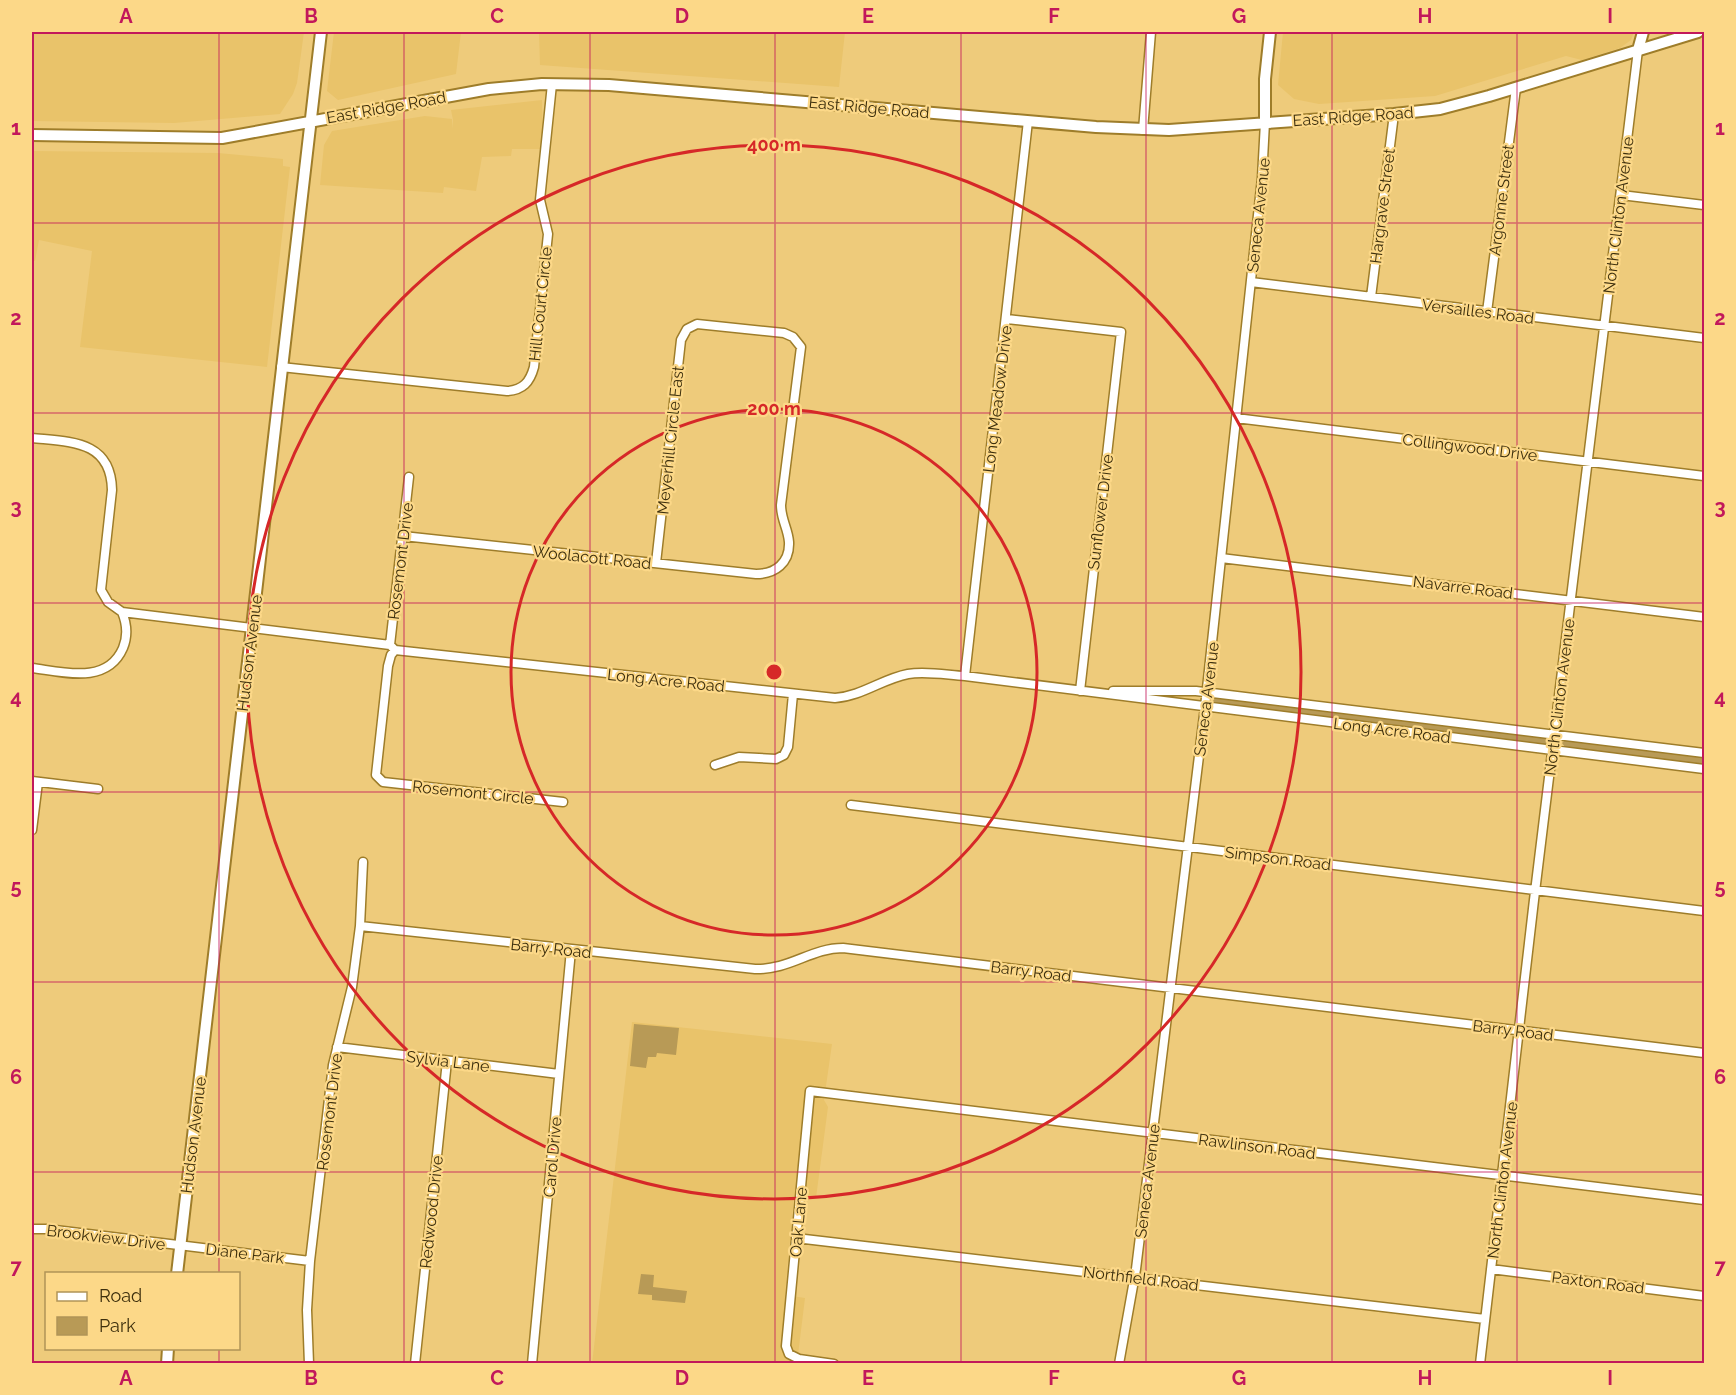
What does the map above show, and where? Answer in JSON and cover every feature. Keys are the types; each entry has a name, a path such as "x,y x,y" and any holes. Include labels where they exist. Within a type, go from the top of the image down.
{"main road":[{"name":"Hudson Avenue","path":"177,1272 321,32"},
{"name":"Seneca Avenue","path":"1265,122 1265,79 1270,32"},
{"name":"North Clinton Avenue","path":"1638,50 1643,32"},
{"name":"East Ridge Road","path":"32,135 216,138 489,89 552,84 609,85 1143,130 1440,109 1698,32"}],"street":[{"path":"1143,130 1150,32"},
{"name":"North Clinton Avenue","path":"1480,1364 1535,891 1638,50"},
{"name":"Hill Court Circle","path":"281,367 507,391 515,390 526,384 534,368 545,273 548,226 540,200 552,84"},
{"name":"Argonne Street","path":"1487,312 1516,88"},
{"name":"Hargrave Street","path":"1371,297 1394,114"},
{"name":"Long Meadow Drive","path":"965,676 1028,121"},
{"name":"Seneca Avenue","path":"1119,1364 1135,1277 1206,699 1251,282 1265,122"},
{"path":"1621,195 1704,205"},
{"name":"Versailles Road","path":"1251,282 1704,338"},
{"name":"Sunflower Drive","path":"1007,319 1121,332 1080,691"},
{"name":"Meyerhill Circle East","path":"656,563 681,340 687,329 697,324 783,333 793,337 801,347 781,517 789,548 780,567"},
{"name":"Collingwood Drive","path":"1236,418 1704,476"},
{"path":"32,438 84,445 96,453 106,465 111,477 112,490 101,590 108,602 122,612 126,625 125,643 116,659 101,670 83,674 32,668"},
{"name":"Rosemont Drive","path":"383,782 376,775 392,648 409,477"},
{"name":"Woolacott Road","path":"403,536 756,574 770,573 780,567"},
{"name":"Navarre Road","path":"1221,558 1704,616"},
{"name":"Long Acre Road","path":"122,612 252,627 392,648 835,698 846,697 906,675 921,673 965,676 1080,691 1206,699 1555,735 1704,753"},
{"name":"Long Acre Road","path":"1080,691 1206,699 1553,750 1704,769"},
{"path":"714,765 739,756 776,759 784,755 788,747 793,694"},
{"path":"32,830 35,782 98,789"},
{"name":"Rosemont Circle","path":"383,782 563,802"},
{"name":"Simpson Road","path":"851,805 1704,911"},
{"name":"Rosemont Drive","path":"309,1364 306,1310 310,1261 337,1047 352,987 360,926 363,862"},
{"name":"Barry Road","path":"360,926 764,969 792,964 825,949 841,948 1704,1053"},
{"name":"Carol Drive","path":"532,1364 571,950"},
{"name":"Sylvia Lane","path":"337,1047 560,1074"},
{"name":"Redwood Drive","path":"415,1364 447,1061"},
{"name":"Rawlinson Road","path":"810,1091 1704,1200"},
{"name":"Oak Lane","path":"810,1091 786,1338 789,1353 800,1359 834,1364"},
{"name":"Brookview Drive","path":"32,1229 180,1246"},
{"name":"Northfield Road","path":"796,1238 1485,1319"},
{"name":"Diane Park","path":"180,1246 310,1261"},
{"name":"Paxton Road","path":"1491,1269 1704,1296"}],"shaded area":[{"path":"32,32 304,32 297,83 280,114 174,123 32,121"},
{"path":"334,32 461,32 456,74 338,100 327,91"},
{"path":"539,32 845,32 839,87 540,65"},
{"path":"1283,32 1634,32 1631,40 1620,48 1582,60 1566,56 1435,96 1319,104 1294,99 1278,85"},
{"path":"542,100 543,149 512,149 511,156 482,157 476,191 444,187 443,193 320,185 324,145 332,131 425,116 452,119 452,129 453,120 451,110"},
{"path":"32,151 218,153 283,159 283,166 290,167 267,367 80,347 92,251 39,240 35,261 32,260"},
{"path":"632,1022 832,1044 824,1100 828,1107 816,1198 794,1196 785,1295 805,1298 797,1363 592,1364"}],"green space":[{"path":"1216,697 1545,737 1548,743 1544,745 1215,705 1213,701"},
{"path":"1565,740 1704,757 1704,764 1565,747 1562,743"},
{"path":"634,1024 679,1028 676,1055 657,1053 656,1057 648,1057 646,1068 630,1066"},
{"path":"641,1274 654,1275 653,1287 687,1291 685,1303 652,1300 652,1295 638,1294"}]}
